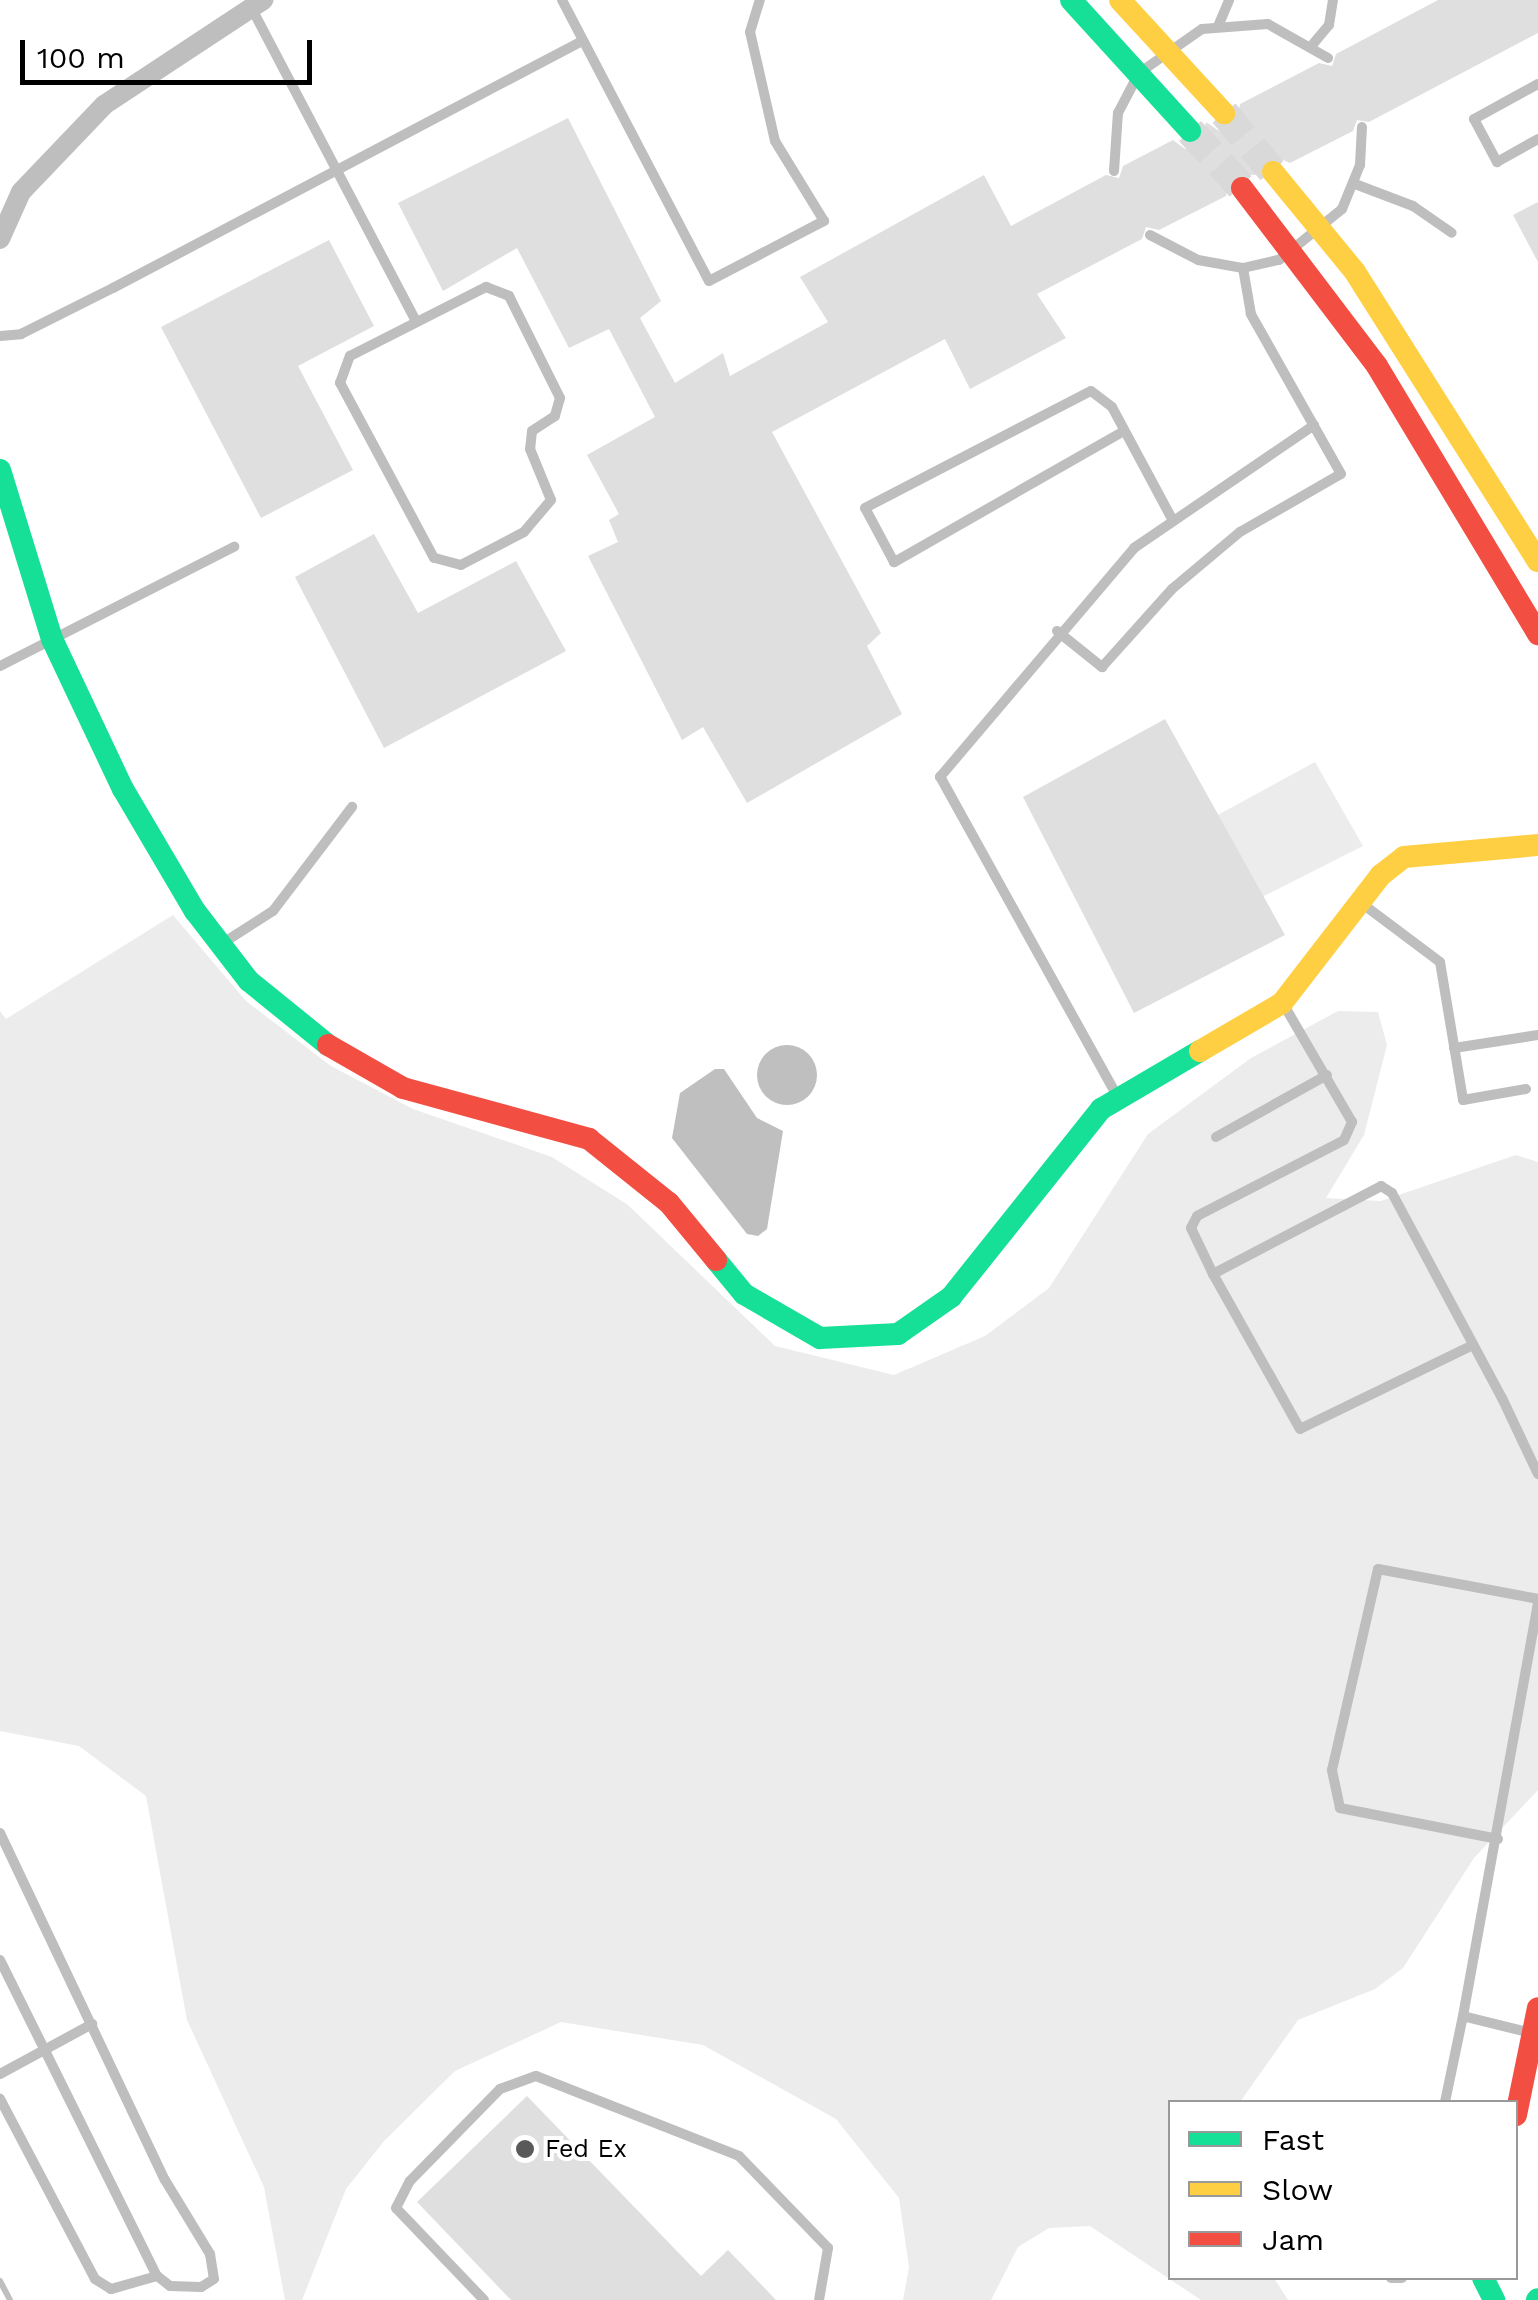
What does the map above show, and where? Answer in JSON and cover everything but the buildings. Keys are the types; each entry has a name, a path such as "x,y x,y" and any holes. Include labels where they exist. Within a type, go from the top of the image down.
{"street":[{"path":"1071,0 1190,131"},
{"path":"1120,0 1224,113"},
{"path":"0,239 21,192 104,105 257,4"},
{"path":"1273,172 1325,229 1538,561"},
{"path":"1242,188 1294,250 1377,366 1538,634"},
{"path":"0,470 52,640 124,788 220,944 299,1028 353,1065 404,1088 546,1121 624,1162 744,1294 778,1322 820,1338 898,1334 951,1298 1066,1149 1118,1100 1282,1003 1359,902 1404,857 1538,844"},
{"path":"1518,2105 1536,2016"}],"lane":[{"path":"562,0 709,281 824,221 775,141 750,32 760,0"},
{"path":"1219,24 1229,0"},
{"path":"1313,44 1329,24 1333,0"},
{"path":"257,4 333,170 414,319"},
{"path":"1114,171 1118,113 1139,73 1166,48 1219,24 1268,24 1313,44 1328,58"},
{"path":"0,336 21,334 113,288 582,40"},
{"path":"1538,84 1474,119 1497,162 1538,139"},
{"path":"1150,235 1198,260 1243,268 1294,250 1325,229 1355,184 1362,126"},
{"path":"1355,184 1413,206 1452,233"},
{"path":"1058,631 1102,667 1172,589 1240,532 1341,474 1250,314 1243,268"},
{"path":"486,287 508,296 560,398 554,416 532,431 530,449 551,500 524,532 460,565 434,558 340,382 350,356 414,319 486,287"},
{"path":"1124,430 894,562 865,508 1074,394 1091,391 1124,430 1172,519"},
{"path":"1118,1100 940,777 1058,631 1134,548 1314,425"},
{"path":"0,666 234,548"},
{"path":"220,944 273,911 352,808"},
{"path":"1359,902 1440,962 1463,1100 1526,1089"},
{"path":"1282,1003 1350,1113 1344,1140 1197,1216 1192,1228 1300,1429 1473,1346"},
{"path":"1454,1048 1538,1034"},
{"path":"1216,1136 1326,1075"},
{"path":"1214,1274 1381,1186 1473,1346 1538,1474"},
{"path":"1443,2100 1498,1838 1538,1601 1378,1568 1332,1770 1340,1808 1498,1838"},
{"path":"0,1833 210,2254 214,2279 170,2286 157,2276 0,1960"},
{"path":"1462,2016 1536,2016"},
{"path":"0,2074 92,2024"},
{"path":"484,2300 396,2208 410,2181 500,2089 536,2076 739,2156 828,2248 818,2300"},
{"path":"0,2099 95,2279 110,2289 157,2276"}],"shaded area":[{"path":"1315,762 1363,846 1260,898 1214,817"},
{"path":"173,915 246,1001 331,1066 413,1109 552,1157 628,1205 775,1346 894,1375 985,1336 1049,1288 1148,1134 1251,1058 1338,1011 1378,1012 1387,1045 1364,1135 1326,1198 1381,1201 1516,1155 1538,1162 1538,1790 1474,1858 1403,1968 1375,1989 1298,2020 1241,2100 1168,2100 1168,2278 1090,2226 1049,2228 1018,2247 991,2300 903,2300 909,2267 899,2198 836,2119 703,2045 561,2022 455,2071 384,2141 346,2189 302,2300 285,2300 264,2187 187,2020 146,1796 79,1746 0,1731 0,1011 6,1019"},
{"path":"787,1045 808,1054 817,1075 808,1096 787,1105 766,1096 757,1075 766,1054"},
{"path":"715,1069 724,1069 757,1118 783,1131 767,1229 758,1236 747,1234 672,1138 680,1093"},
{"path":"1171,2280 1275,2280 1288,2300 1201,2300"}],"waterway":[{"path":"0,2281 10,2300"}],"tunnel":[{"path":"1224,113 1273,172"},
{"path":"1190,131 1242,188"}],"traffic: fast":[{"path":"1071,0 1190,131"},
{"path":"0,470 52,639 123,789 195,911 249,981 328,1045"},
{"path":"716,1260 744,1294 820,1338 898,1334 951,1297 1101,1109 1200,1051"},
{"path":"1484,2280 1494,2300"}],"traffic: slow":[{"path":"1120,0 1224,113"},
{"path":"1273,172 1355,272 1538,561"},
{"path":"1200,1051 1282,1003 1381,875 1404,857 1538,845"}],"traffic: jam":[{"path":"1242,188 1377,366 1538,634"},
{"path":"328,1045 403,1088 589,1139 669,1203 716,1260"},
{"path":"1518,2105 1538,2008"}],"place":[{"name":"Fed Ex","path":"525,2149"}]}
